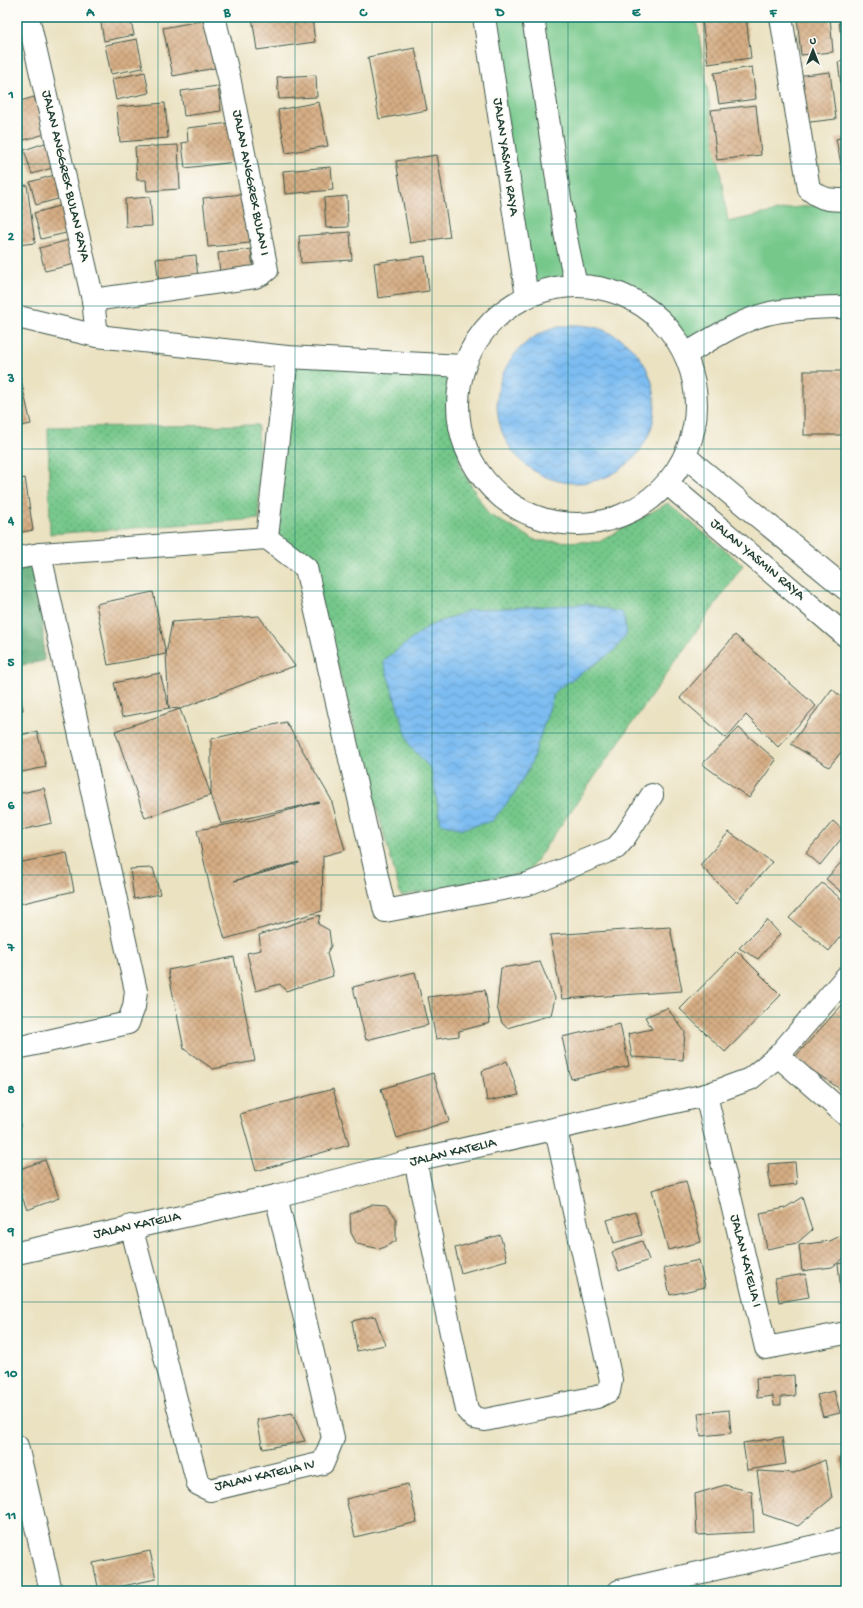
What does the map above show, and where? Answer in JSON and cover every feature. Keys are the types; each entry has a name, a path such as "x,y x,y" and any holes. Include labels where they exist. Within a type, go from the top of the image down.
{"street":[{"name":"JALAN ANGGREK BULAN RAYA","path":"28,17 24,46 94,300 97,336"},
{"name":"JALAN ANGGREK BULAN I","path":"94,300 255,277 267,270 229,77 214,17"},
{"name":"JALAN YASMIN RAYA","path":"484,17 526,297"},
{"path":"533,17 565,233 576,286"},
{"path":"781,17 810,190 819,198 846,200"},
{"path":"576,286 605,288 629,297 651,311 686,354 695,379 697,408 693,436 686,457 668,484 645,504 618,518 589,524 581,524 559,523 530,515 504,500 482,479 467,453 459,424 457,395 463,366 474,344 488,325 506,309 526,297 576,286"},
{"path":"686,354 728,329 780,311 846,307"},
{"path":"17,318 97,336 287,357 463,366"},
{"path":"267,538 287,357"},
{"path":"686,457 846,589"},
{"name":"JALAN YASMIN RAYA","path":"668,484 846,636"},
{"path":"17,558 40,554 267,538 306,568 385,911 528,884 616,848 623,840 652,795"},
{"path":"17,1048 128,1023 134,1007 136,991 40,554"},
{"name":"JALAN KATELIA","path":"17,1253 131,1226 276,1196 415,1160 556,1130 706,1095 750,1079 778,1056 846,977"},
{"path":"778,1056 846,1115"},
{"name":"JALAN KATELIA I","path":"706,1095 766,1348 846,1333"},
{"path":"415,1160 467,1410 474,1418 485,1420 597,1397 609,1391 611,1380 556,1130"},
{"name":"JALAN KATELIA IV","path":"131,1226 198,1484 210,1490 323,1463 333,1438 276,1196"},
{"path":"17,1446 51,1591"},
{"path":"619,1591 846,1539"}],"green space":[{"path":"484,17 696,17 728,222 791,208 846,202 846,307 815,307 686,354 651,311 629,297 605,289 576,286 527,297"},
{"path":"287,357 463,366 457,395 460,466 488,514 537,541 599,542 668,503 743,565 528,872 401,896 310,566 267,538"},
{"path":"258,425 259,519 50,534 48,427"},
{"path":"40,554 44,661 17,666 17,558"}],"water":[{"path":"584,325 599,328 613,334 632,348 642,360 652,381 655,404 652,427 642,448 632,460 620,470 599,480 584,483 568,483 553,480 532,470 520,460 510,448 500,427 498,419 497,396 500,381 510,360 520,348 532,338 553,328 561,326"},
{"path":"587,604 623,613 627,634 614,651 555,691 531,764 514,795 492,821 462,829 441,823 431,769 410,746 383,661 429,626 470,610"}],"building":[{"path":"100,17 130,17 134,35 104,41"},
{"path":"252,17 312,17 315,42 257,50"},
{"path":"724,17 746,17 751,58 708,64 702,20"},
{"path":"797,17 830,17 833,52 801,55"},
{"path":"839,17 846,17 846,30 840,31"},
{"path":"211,19 220,67 173,76 163,28"},
{"path":"137,39 143,68 111,74 105,45"},
{"path":"415,48 427,110 379,119 368,57"},
{"path":"846,61 846,91 842,92 838,62"},
{"path":"752,67 756,99 719,104 714,73"},
{"path":"145,72 149,93 116,100 112,79"},
{"path":"830,72 836,119 802,123 796,76"},
{"path":"316,75 317,97 279,99 277,77"},
{"path":"218,86 221,111 184,116 181,91"},
{"path":"34,97 45,134 17,142 17,102"},
{"path":"319,102 328,146 286,153 278,110"},
{"path":"165,103 168,138 120,142 117,107"},
{"path":"756,105 761,155 717,160 711,110"},
{"path":"230,123 235,162 185,168 182,143 188,142 187,128"},
{"path":"846,137 846,184 845,184 836,139"},
{"path":"51,141 59,166 32,174 24,150"},
{"path":"178,145 180,189 147,191 146,180 137,180 135,147"},
{"path":"437,155 450,237 410,243 396,161"},
{"path":"331,167 333,190 285,194 283,171"},
{"path":"58,174 65,197 36,205 30,182"},
{"path":"27,185 35,243 17,245 17,186"},
{"path":"244,194 250,243 208,247 203,198"},
{"path":"347,196 348,227 326,228 324,198"},
{"path":"150,197 152,226 126,227 125,199"},
{"path":"63,205 70,232 41,239 34,213"},
{"path":"350,232 352,260 301,263 299,236"},
{"path":"69,240 75,264 45,271 39,248"},
{"path":"251,249 253,270 220,274 218,253"},
{"path":"196,255 198,281 159,285 156,259"},
{"path":"425,256 429,291 378,298 374,263"},
{"path":"17,265 20,276 17,277"},
{"path":"19,371 31,424 17,427 17,372"},
{"path":"804,371 846,371 846,435 804,435"},
{"path":"25,478 33,530 17,533 17,480"},
{"path":"153,592 166,654 108,665 96,604"},
{"path":"259,616 295,666 267,675 180,709 169,708 166,654 172,622"},
{"path":"735,635 816,706 778,747 746,715 726,738 680,698"},
{"path":"160,673 169,708 122,717 114,683"},
{"path":"17,685 23,710 17,711"},
{"path":"832,689 846,701 846,746 829,767 791,744"},
{"path":"180,709 211,795 145,818 115,731"},
{"path":"286,722 331,799 345,850 323,856 322,911 225,939 210,888 197,830 253,820 319,802 221,824 211,795 211,739","holes":["299,863 234,881 266,871"]},
{"path":"739,728 776,760 749,798 702,764"},
{"path":"37,731 46,767 17,773 17,736"},
{"path":"44,788 52,823 17,831 17,794"},
{"path":"833,821 846,833 820,865 806,853"},
{"path":"729,832 772,862 737,902 700,865"},
{"path":"67,853 74,891 19,904 17,896 17,863"},
{"path":"846,857 846,896 826,879"},
{"path":"153,868 160,894 134,899 130,869"},
{"path":"822,883 846,903 846,929 829,951 789,918"},
{"path":"320,915 318,924 329,930 331,946 327,953 333,976 286,991 280,984 256,991 247,953 261,950 259,935"},
{"path":"767,920 780,934 758,959 739,948"},
{"path":"670,927 682,991 562,999 550,935"},
{"path":"737,951 781,995 725,1052 680,1009"},
{"path":"234,957 255,1061 213,1069 184,1049 168,970"},
{"path":"540,962 555,998 551,1015 507,1028 502,1023 497,1007 501,968"},
{"path":"415,972 428,1025 366,1040 353,987"},
{"path":"485,990 490,1023 459,1031 459,1036 436,1039 428,997"},
{"path":"842,1005 846,1009 846,1093 794,1058"},
{"path":"667,1008 685,1032 683,1060 632,1057 628,1034 652,1029 645,1017"},
{"path":"620,1024 629,1066 571,1079 562,1037"},
{"path":"507,1061 519,1095 487,1101 482,1071"},
{"path":"433,1073 449,1121 397,1138 381,1089"},
{"path":"333,1089 349,1145 256,1171 240,1114"},
{"path":"17,1115 21,1127 17,1128"},
{"path":"45,1160 59,1198 27,1210 17,1183 17,1170"},
{"path":"795,1162 797,1184 770,1187 768,1164"},
{"path":"686,1181 701,1242 668,1250 652,1190"},
{"path":"802,1197 812,1230 797,1243 767,1249 760,1213 785,1208"},
{"path":"371,1205 386,1206 396,1218 396,1241 380,1249 357,1244 351,1233 350,1214"},
{"path":"635,1212 642,1235 614,1243 607,1220"},
{"path":"846,1233 846,1257 832,1267 802,1271 799,1245 830,1241"},
{"path":"500,1235 507,1260 461,1273 455,1248"},
{"path":"642,1241 649,1260 619,1271 612,1252"},
{"path":"699,1260 705,1287 670,1295 664,1268"},
{"path":"846,1262 846,1290 841,1291 838,1264"},
{"path":"805,1274 809,1297 779,1302 775,1279"},
{"path":"375,1316 385,1345 357,1351 352,1321"},
{"path":"794,1375 795,1396 781,1397 781,1405 774,1405 773,1396 757,1398 756,1378"},
{"path":"834,1391 840,1413 823,1417 817,1395"},
{"path":"729,1410 731,1433 701,1436 698,1413"},
{"path":"292,1413 305,1441 263,1449 257,1420"},
{"path":"782,1437 786,1464 747,1470 743,1443"},
{"path":"846,1456 846,1478 839,1458"},
{"path":"825,1460 832,1498 798,1526 763,1514 757,1471 794,1473"},
{"path":"408,1484 417,1522 355,1537 346,1499"},
{"path":"725,1485 752,1492 754,1532 697,1535 695,1494"},
{"path":"150,1551 156,1579 99,1591 93,1563"}]}
